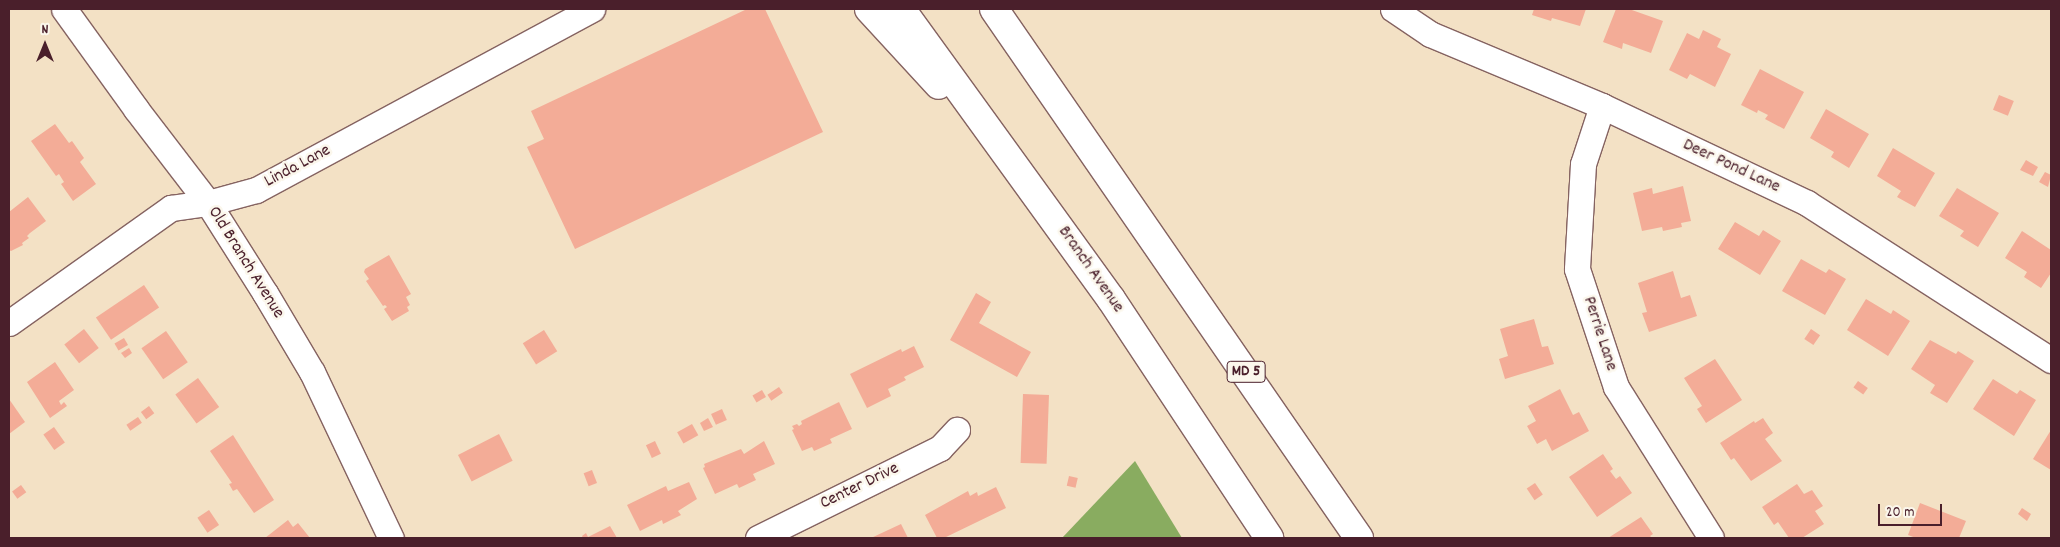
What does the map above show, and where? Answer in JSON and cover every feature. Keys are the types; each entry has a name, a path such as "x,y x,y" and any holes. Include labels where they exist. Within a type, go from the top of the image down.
{"highway":[{"path":"869,9 1027,183"},
{"name":"Branch Avenue","path":"901,9 1111,299 1269,538"},
{"name":"MD 5","path":"994,9 1273,410 1359,538"},
{"path":"1010,9 1074,126"},
{"path":"1219,461 1260,538"}],"street":[{"name":"Old Branch Avenue","path":"64,9 136,109 208,202 312,372 391,538"},
{"name":"Linda Lane","path":"9,323 171,208 208,202 256,190 592,9"},
{"name":"Deer Pond Lane","path":"1393,9 1430,34 1602,106 1807,202 2051,360"},
{"name":"Perrie Lane","path":"1602,106 1583,164 1578,268 1616,386 1711,538"},
{"name":"Center Drive","path":"758,538 940,448 957,430"}],"green space":[{"path":"1135,461 1182,538 1062,538"}],"building":[{"path":"747,9 765,9 823,132 575,249 527,147 544,139 531,111"},
{"path":"1534,9 1586,9 1580,26 1552,18 1551,21 1532,15"},
{"path":"1616,9 1629,9 1663,21 1651,53 1623,43 1622,49 1603,42"},
{"path":"1703,30 1721,39 1717,47 1731,54 1715,87 1690,74 1687,79 1669,70 1687,33 1699,39"},
{"path":"1760,69 1804,92 1784,129 1765,119 1768,115 1758,110 1757,113 1741,105"},
{"path":"1999,95 2014,101 2008,116 1993,110"},
{"path":"1826,109 1869,134 1849,168 1831,157 1834,152 1810,138"},
{"path":"55,124 69,143 72,141 84,158 80,162 96,184 73,201 61,184 64,182 59,174 56,176 31,141"},
{"path":"1893,148 1935,173 1915,207 1897,197 1901,191 1877,176"},
{"path":"2026,160 2038,167 2033,176 2020,170"},
{"path":"2045,172 2051,175 2048,187 2039,182"},
{"path":"1683,186 1691,221 1681,223 1682,227 1663,231 1662,227 1642,231 1633,193 1652,188 1653,194"},
{"path":"1957,188 1999,213 1978,247 1960,236 1964,231 1939,216"},
{"path":"28,197 46,221 27,236 29,238 22,243 23,245 11,251 9,250 9,212"},
{"path":"1735,222 1759,236 1763,230 1781,241 1760,275 1718,249"},
{"path":"2022,231 2051,250 2051,273 2041,288 2024,277 2027,272 2005,258"},
{"path":"389,255 411,294 406,297 410,305 407,307 409,311 392,321 384,309 387,307 383,306 366,281 369,279 364,272 365,269"},
{"path":"1801,259 1826,273 1829,269 1846,279 1825,315 1782,291"},
{"path":"1673,271 1681,298 1690,295 1697,316 1649,332 1642,313 1647,312 1638,283"},
{"path":"144,285 159,307 111,340 96,317"},
{"path":"976,293 991,302 979,323 1031,352 1017,377 950,340"},
{"path":"1866,299 1891,314 1893,310 1910,321 1888,356 1847,330"},
{"path":"1534,319 1542,347 1548,346 1554,364 1505,379 1499,359 1508,356 1500,329"},
{"path":"84,329 99,348 79,363 64,344"},
{"path":"1811,329 1820,335 1813,345 1804,339"},
{"path":"544,330 557,351 536,364 523,343"},
{"path":"166,331 188,362 163,379 141,348"},
{"path":"124,338 128,345 118,350 114,344"},
{"path":"1930,340 1956,354 1958,351 1974,361 1947,403 1930,393 1935,385 1911,369"},
{"path":"914,346 924,367 904,377 906,380 888,389 891,396 867,408 850,374 901,349 902,352"},
{"path":"129,348 132,353 125,358 121,353"},
{"path":"1715,359 1742,400 1706,423 1697,409 1702,406 1684,378"},
{"path":"55,362 74,390 59,401 61,405 64,402 67,406 50,418 27,382"},
{"path":"198,378 219,407 197,424 175,394"},
{"path":"1993,379 2017,394 2020,390 2036,400 2014,436 1973,409"},
{"path":"1858,381 1868,388 1863,394 1853,388"},
{"path":"779,387 783,393 771,401 767,395"},
{"path":"1560,389 1573,415 1579,412 1589,431 1552,451 1546,439 1537,444 1527,426 1536,421 1528,406"},
{"path":"762,390 766,397 756,402 752,396"},
{"path":"1023,394 1049,395 1047,464 1021,463"},
{"path":"9,399 25,422 9,434"},
{"path":"839,402 852,429 830,439 832,443 814,451 812,447 802,451 792,426 797,424 799,426 802,424 801,421"},
{"path":"149,406 154,413 146,419 141,412"},
{"path":"722,409 727,420 716,425 711,414"},
{"path":"138,417 142,423 130,431 126,425"},
{"path":"708,418 713,427 704,431 700,423"},
{"path":"1763,418 1773,433 1765,439 1782,461 1751,481 1734,458 1731,460 1720,443 1754,421 1755,423"},
{"path":"692,424 698,435 683,444 677,432"},
{"path":"54,427 65,443 54,450 43,434"},
{"path":"2051,430 2051,470 2033,459"},
{"path":"499,434 513,461 472,482 458,455"},
{"path":"233,435 274,500 254,513 237,489 233,491 229,484 232,483 210,451"},
{"path":"655,441 661,454 652,458 646,445"},
{"path":"764,441 775,464 753,474 756,480 739,488 737,484 715,494 703,468 705,467 704,464 741,449 744,454"},
{"path":"1603,454 1613,469 1610,471 1616,479 1620,476 1632,493 1597,517 1569,477"},
{"path":"592,470 597,483 589,486 584,473"},
{"path":"1069,476 1078,478 1076,488 1067,486"},
{"path":"689,482 697,499 678,511 681,515 663,524 662,520 640,531 627,505 666,486 668,491"},
{"path":"1535,483 1543,495 1535,500 1527,489"},
{"path":"1797,484 1804,494 1812,490 1823,506 1815,511 1824,524 1802,538 1789,538 1778,522 1774,525 1762,507"},
{"path":"21,485 26,492 17,499 12,491"},
{"path":"996,487 1006,508 944,538 937,538 925,515 968,491 970,496 977,492 978,496"},
{"path":"1920,503 1966,521 1959,538 1916,538 1908,535"},
{"path":"2022,508 2031,514 2027,521 2018,514"},
{"path":"209,510 219,525 207,533 197,518"},
{"path":"1641,517 1653,534 1650,536 1652,538 1608,538"},
{"path":"288,520 293,527 298,523 310,538 265,538"},
{"path":"901,524 908,538 871,538"},
{"path":"610,526 617,538 583,538 582,536 586,533 588,537"}]}
